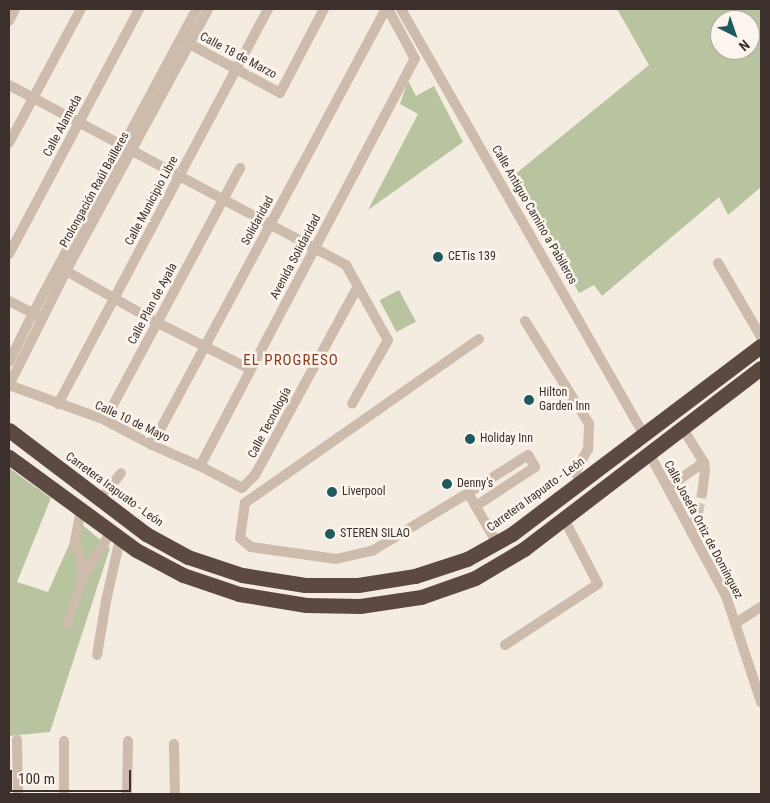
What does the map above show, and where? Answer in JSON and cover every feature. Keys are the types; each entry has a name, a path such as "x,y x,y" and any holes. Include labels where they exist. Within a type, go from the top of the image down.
{"highway":[{"name":"Carretera Irapuato - León","path":"9,430 146,534 188,557 242,575 305,585 358,585 415,576 467,559 497,543 582,482 761,346"},
{"path":"9,457 136,550 183,575 239,594 306,605 360,606 421,597 475,578 524,549 650,455 761,368"}],"street":[{"path":"9,21 15,9"},
{"path":"9,143 82,9"},
{"name":"Calle Alameda","path":"9,254 139,9"},
{"name":"Prolongación Raúl Bailleres","path":"185,42 197,9"},
{"name":"Prolongación Raúl Bailleres","path":"9,362 37,316 185,42 208,9"},
{"name":"Calle Municipio Libre","path":"58,404 268,9"},
{"name":"Calle 18 de Marzo","path":"185,42 237,68 280,93 324,9"},
{"name":"Avenida Solidaridad","path":"200,466 415,59 387,9"},
{"name":"Solidaridad","path":"152,445 387,9"},
{"name":"Calle Antiguo Camino a Pabileros","path":"401,9 644,435"},
{"path":"9,85 346,265 388,340 352,404"},
{"name":"Calle Plan de Ayala","path":"105,420 240,168"},
{"path":"718,263 761,337"},
{"path":"62,269 158,323 250,369"},
{"name":"Calle Tecnología","path":"242,488 256,475 358,286"},
{"path":"9,301 37,316"},
{"name":"Prolongación Raúl Bailleres","path":"9,385 37,316"},
{"path":"525,321 589,424 588,450 574,472 582,482"},
{"path":"476,506 535,468 528,455 372,551 336,559 251,547 240,538 245,503 480,339"},
{"name":"Calle 10 de Mayo","path":"9,385 105,420 242,488"},
{"path":"683,429 704,462 702,494"},
{"name":"Calle Josefa Ortiz de Domínguez","path":"650,455 726,596 761,702"},
{"path":"673,484 704,462"},
{"path":"100,500 121,473"},
{"path":"468,493 497,543"},
{"path":"81,510 76,542 81,559 83,577"},
{"path":"691,532 698,513"},
{"path":"505,644 598,584 564,519"},
{"path":"68,623 83,577 115,535"},
{"path":"97,655 115,535"},
{"path":"736,624 761,607"},
{"path":"17,740 18,794"},
{"path":"64,742 64,794"},
{"path":"127,794 128,742"},
{"path":"174,744 175,794"}],"green space":[{"path":"617,9 761,9 761,187 728,215 719,197 602,296 594,285 579,293 513,176 649,65"},
{"path":"408,81 416,96 434,86 463,142 368,210 418,114 400,104"},
{"path":"399,290 416,322 396,332 380,300"},
{"path":"9,468 51,498 17,582 48,592 79,522 110,548 50,732 9,736"}],"tunnel":[{"path":"698,513 702,493"}],"place":[{"name":"CETis 139","path":"438,257"},
{"name":"Hilton Garden Inn","path":"529,400"},
{"name":"Holiday Inn","path":"470,439"},
{"name":"Denny's","path":"447,484"},
{"name":"Liverpool","path":"332,492"},
{"name":"STEREN SILAO","path":"330,534"}],"district":[{"name":"EL PROGRESO","path":"291,361"}]}
